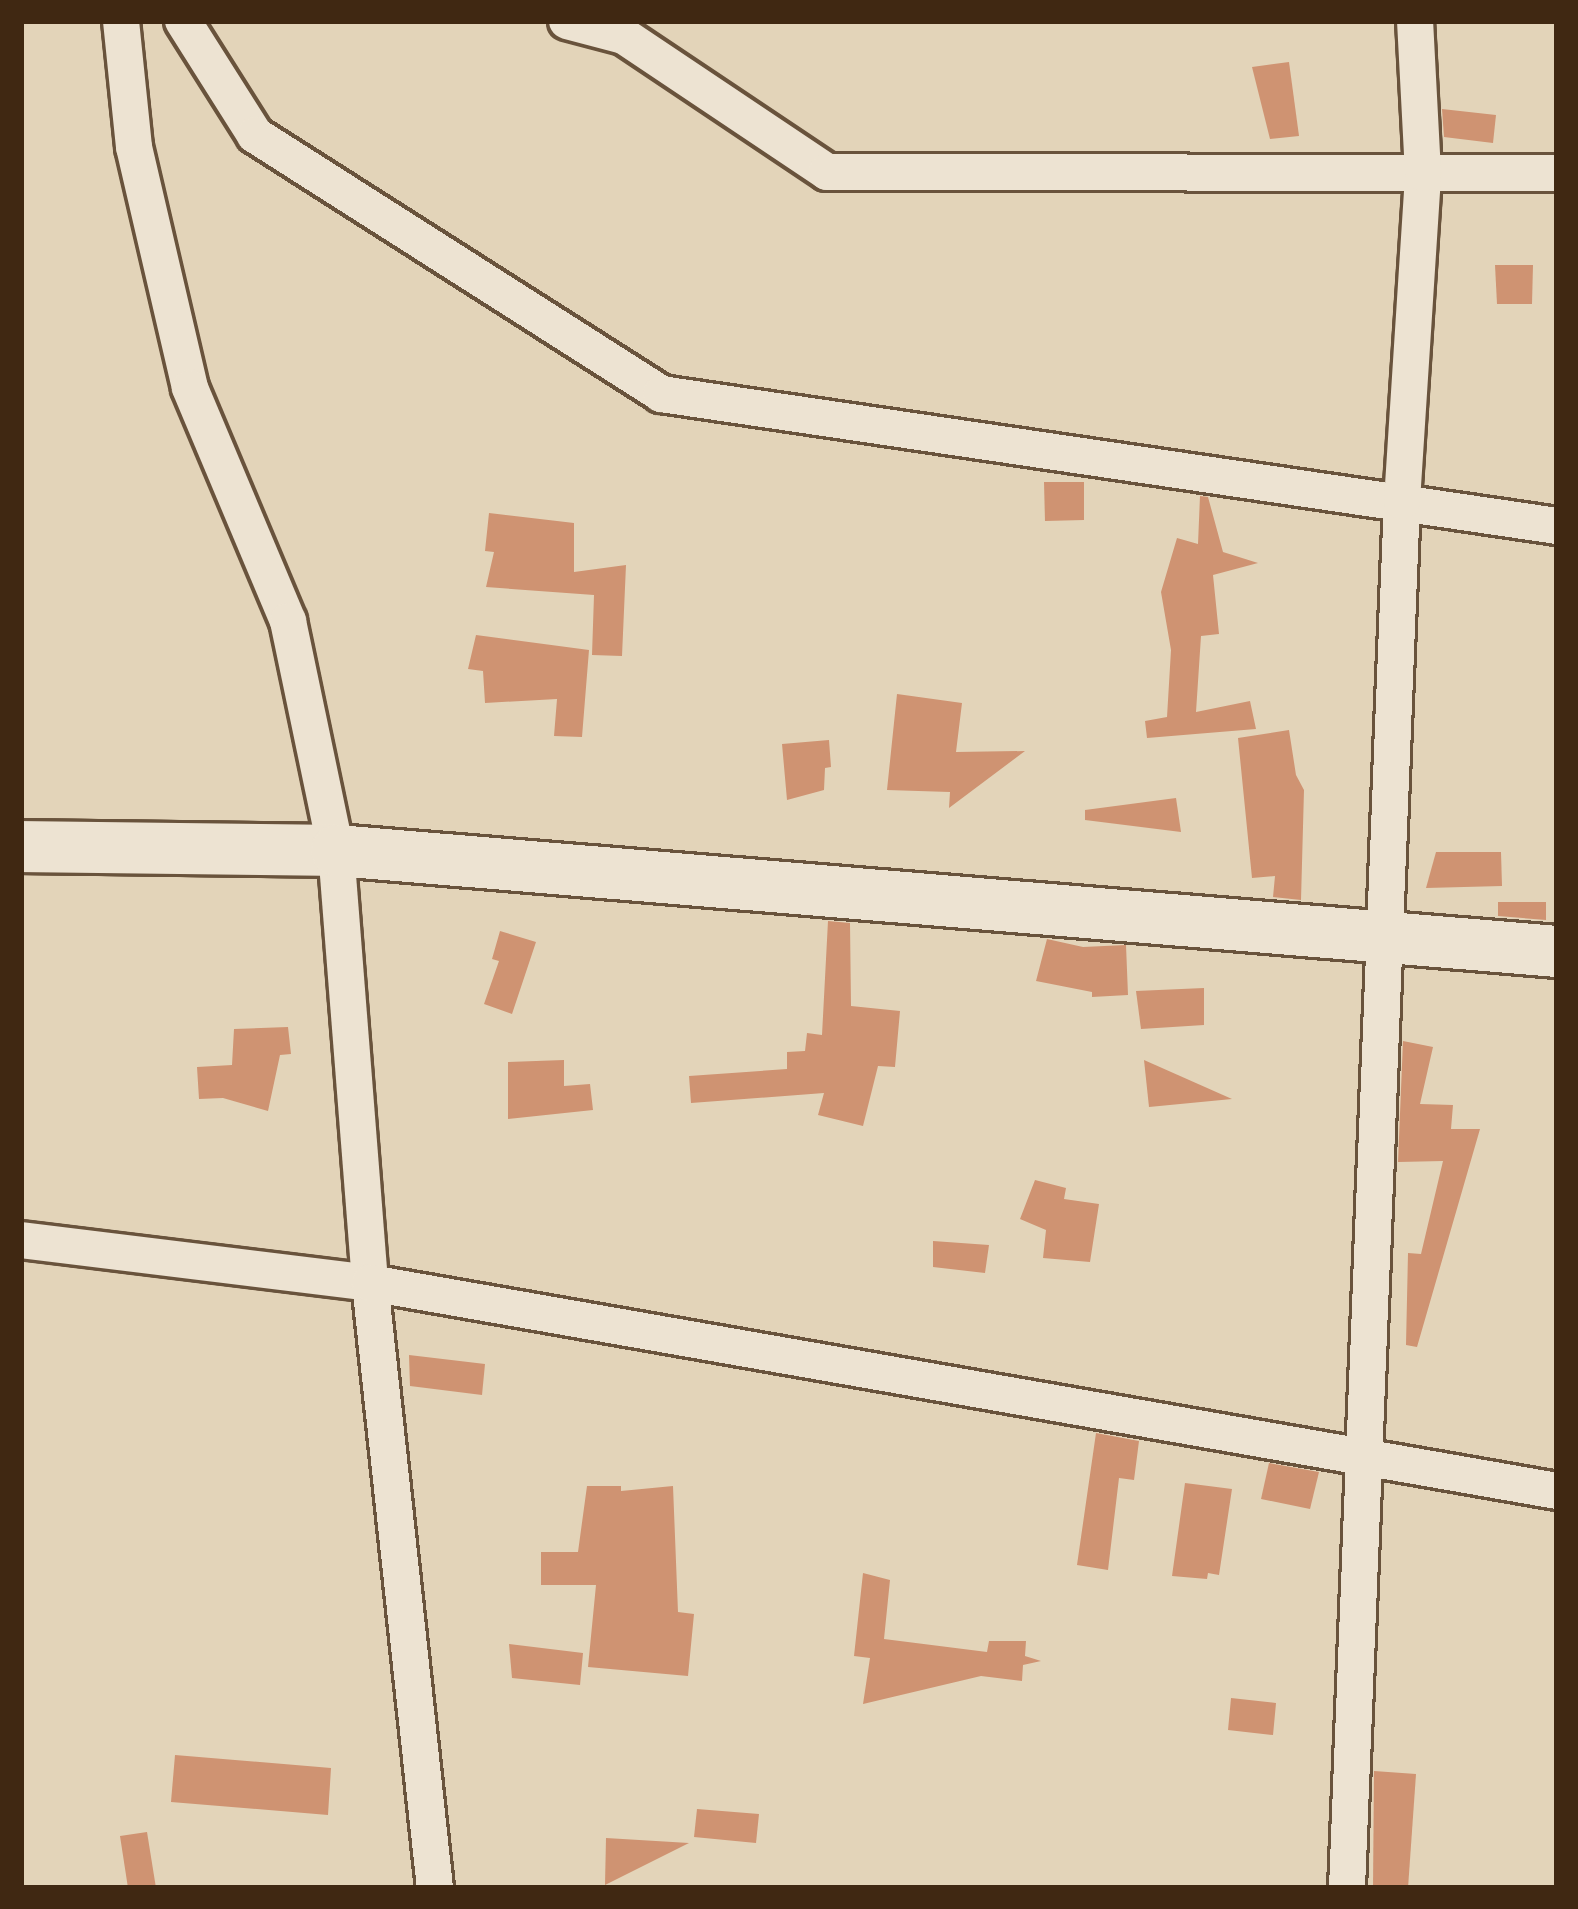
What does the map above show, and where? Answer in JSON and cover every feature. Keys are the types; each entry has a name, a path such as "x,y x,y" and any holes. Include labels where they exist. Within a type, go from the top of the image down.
{"main road":[{"path":"21,846 336,850 1557,951"}],"street":[{"path":"121,21 134,147 190,388 288,621 336,850 370,1283 435,1888"},
{"path":"183,21 255,135 661,394 1557,526"},
{"path":"567,21 624,36 826,172 1557,173"},
{"path":"1347,1888 1348,1751 1365,1454 1402,501 1424,173 1415,21"},
{"path":"21,1240 370,1283 1557,1491"}],"building":[{"path":"1289,62 1299,136 1270,139 1252,67"},
{"path":"1442,109 1496,115 1493,143 1444,137"},
{"path":"1495,265 1533,265 1532,304 1497,304"},
{"path":"1044,482 1084,482 1084,520 1045,521"},
{"path":"1200,496 1208,497 1223,552 1258,563 1213,575 1219,634 1201,636 1196,712 1250,701 1256,729 1147,738 1145,721 1167,717 1171,650 1161,592 1177,538 1198,544"},
{"path":"489,513 574,523 574,572 626,565 622,656 592,655 594,595 486,587 494,552 485,551"},
{"path":"476,635 589,650 582,737 554,736 557,699 485,703 483,671 468,669"},
{"path":"897,694 962,703 956,752 1025,751 949,808 950,792 887,790"},
{"path":"1289,730 1296,775 1304,790 1301,900 1273,897 1275,876 1252,878 1238,738"},
{"path":"829,740 831,767 825,768 824,790 787,800 782,744"},
{"path":"1176,798 1181,832 1085,820 1085,810"},
{"path":"1436,852 1501,852 1502,886 1426,888"},
{"path":"1498,902 1546,902 1546,920 1498,916"},
{"path":"828,921 850,923 851,1006 900,1011 895,1067 878,1066 863,1126 818,1115 824,1093 691,1103 689,1076 787,1069 787,1052 805,1051 807,1033 822,1035"},
{"path":"500,931 536,942 512,1014 484,1004 499,961 492,959"},
{"path":"1047,939 1083,947 1126,945 1128,995 1092,997 1092,992 1036,981"},
{"path":"1204,988 1204,1025 1141,1029 1136,991"},
{"path":"288,1027 291,1054 280,1055 268,1111 223,1098 199,1099 197,1067 232,1065 234,1029"},
{"path":"1403,1041 1433,1047 1420,1104 1453,1105 1451,1129 1480,1129 1417,1347 1406,1345 1408,1253 1421,1254 1443,1161 1398,1162"},
{"path":"564,1060 564,1086 590,1084 593,1110 508,1119 508,1062"},
{"path":"1144,1060 1232,1099 1149,1107"},
{"path":"1035,1180 1066,1188 1064,1199 1099,1204 1090,1262 1043,1258 1046,1230 1020,1219"},
{"path":"933,1241 989,1245 985,1273 933,1267"},
{"path":"409,1355 485,1364 482,1395 410,1386"},
{"path":"1096,1433 1139,1441 1134,1480 1119,1478 1108,1570 1077,1565"},
{"path":"1269,1463 1319,1472 1310,1509 1261,1499"},
{"path":"1185,1483 1232,1489 1219,1575 1208,1573 1207,1579 1172,1576"},
{"path":"587,1486 621,1486 621,1491 673,1486 678,1612 694,1614 688,1676 588,1667 596,1585 541,1585 541,1552 578,1552"},
{"path":"863,1573 890,1580 884,1639 987,1652 989,1641 1026,1641 1025,1656 1041,1661 1023,1665 1022,1681 981,1676 863,1704 870,1658 854,1656"},
{"path":"509,1644 583,1653 580,1685 512,1678"},
{"path":"1231,1698 1276,1703 1273,1735 1228,1730"},
{"path":"175,1755 331,1768 328,1815 171,1802"},
{"path":"1374,1771 1416,1774 1408,1888 1373,1888"},
{"path":"697,1809 759,1814 756,1843 694,1837"},
{"path":"147,1832 156,1888 128,1888 120,1836"},
{"path":"606,1838 689,1843 605,1885"}]}
